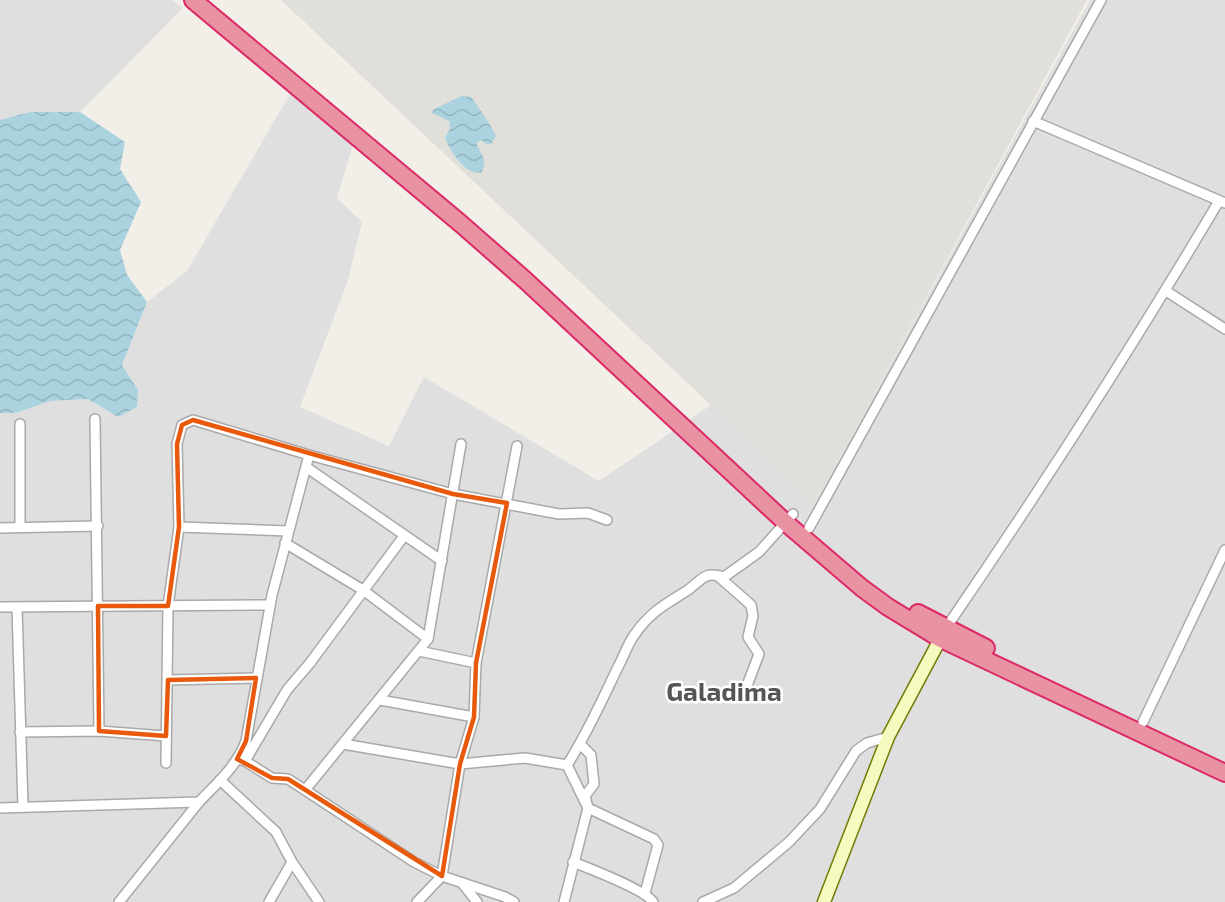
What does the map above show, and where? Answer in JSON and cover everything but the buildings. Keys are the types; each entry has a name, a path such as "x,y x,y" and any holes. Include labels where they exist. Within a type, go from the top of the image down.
{"highway":[{"path":"193,0 525,280 822,547 943,633 1225,773"},
{"path":"207,0 469,217 790,518 809,528 822,547"},
{"path":"943,633 1143,722 1225,762"}],"street":[{"path":"809,528 1101,0"},
{"path":"824,902 888,737 943,633 1222,202 1033,121"},
{"path":"1166,291 1225,328"},
{"path":"95,419 99,732"},
{"path":"166,763 168,606 178,527 177,444 182,425 194,420 309,455 453,494 559,514 588,513 607,520"},
{"path":"20,424 20,527"},
{"path":"304,790 428,639 461,444"},
{"path":"417,902 442,876 460,764 474,717 476,663 516,446"},
{"path":"241,760 270,605 309,455"},
{"path":"306,467 441,561"},
{"path":"567,765 580,744 633,635 644,622 670,599 688,590 703,577 710,574 724,578 759,552 790,518"},
{"path":"0,528 98,526"},
{"path":"178,527 288,531"},
{"path":"122,901 199,802 241,760 287,690 310,663 404,536"},
{"path":"285,543 363,590 428,639"},
{"path":"1143,722 1225,550"},
{"path":"718,576 746,598 751,605 753,616 748,637 759,654 748,682"},
{"path":"0,607 270,605"},
{"path":"17,607 23,807"},
{"path":"419,651 476,663"},
{"path":"168,680 256,678"},
{"path":"380,700 474,717"},
{"path":"20,732 99,732 166,736"},
{"path":"703,902 734,888 789,842 820,809 856,751 867,742 888,737"},
{"path":"343,744 460,764 525,758 567,765"},
{"path":"564,902 588,808 585,796 594,784 591,755 580,744"},
{"path":"241,760 272,778 288,778 414,862 442,876 514,902"},
{"path":"567,765 588,808 654,839 658,845 645,893"},
{"path":"220,780 276,832 292,862 319,902"},
{"path":"0,808 199,802"},
{"path":"269,902 292,862"},
{"path":"573,862 645,893 653,902"},
{"path":"462,883 477,902"}],"highlighted area":[{"path":"193,420 453,494 507,503 476,663 474,717 460,764 442,876 288,779 272,778 237,759 246,741 256,678 168,680 166,736 99,731 98,606 168,606 179,527 177,444 182,425"}],"shaded area":[{"path":"0,0 172,0 183,8 80,112 30,112 0,120"},
{"path":"281,0 1087,0 815,503"},
{"path":"1090,0 1225,0 1225,902 0,902 0,413 16,413 50,401 88,399 118,417 138,390 122,365 147,302 187,271 290,94 353,145 337,198 362,222 348,280 300,407 389,446 424,377 599,481 711,405 815,502"}],"water":[{"path":"462,96 471,97 496,136 488,145 481,140 476,143 484,161 481,173 469,170 459,161 445,138 450,128 449,121 432,113 434,109"},
{"path":"30,112 80,112 125,142 120,169 141,202 120,250 127,275 147,302 122,365 138,390 137,407 118,417 88,399 50,401 16,413 0,413 0,120"}],"district":[{"name":"Galadima","path":"724,690"}]}
